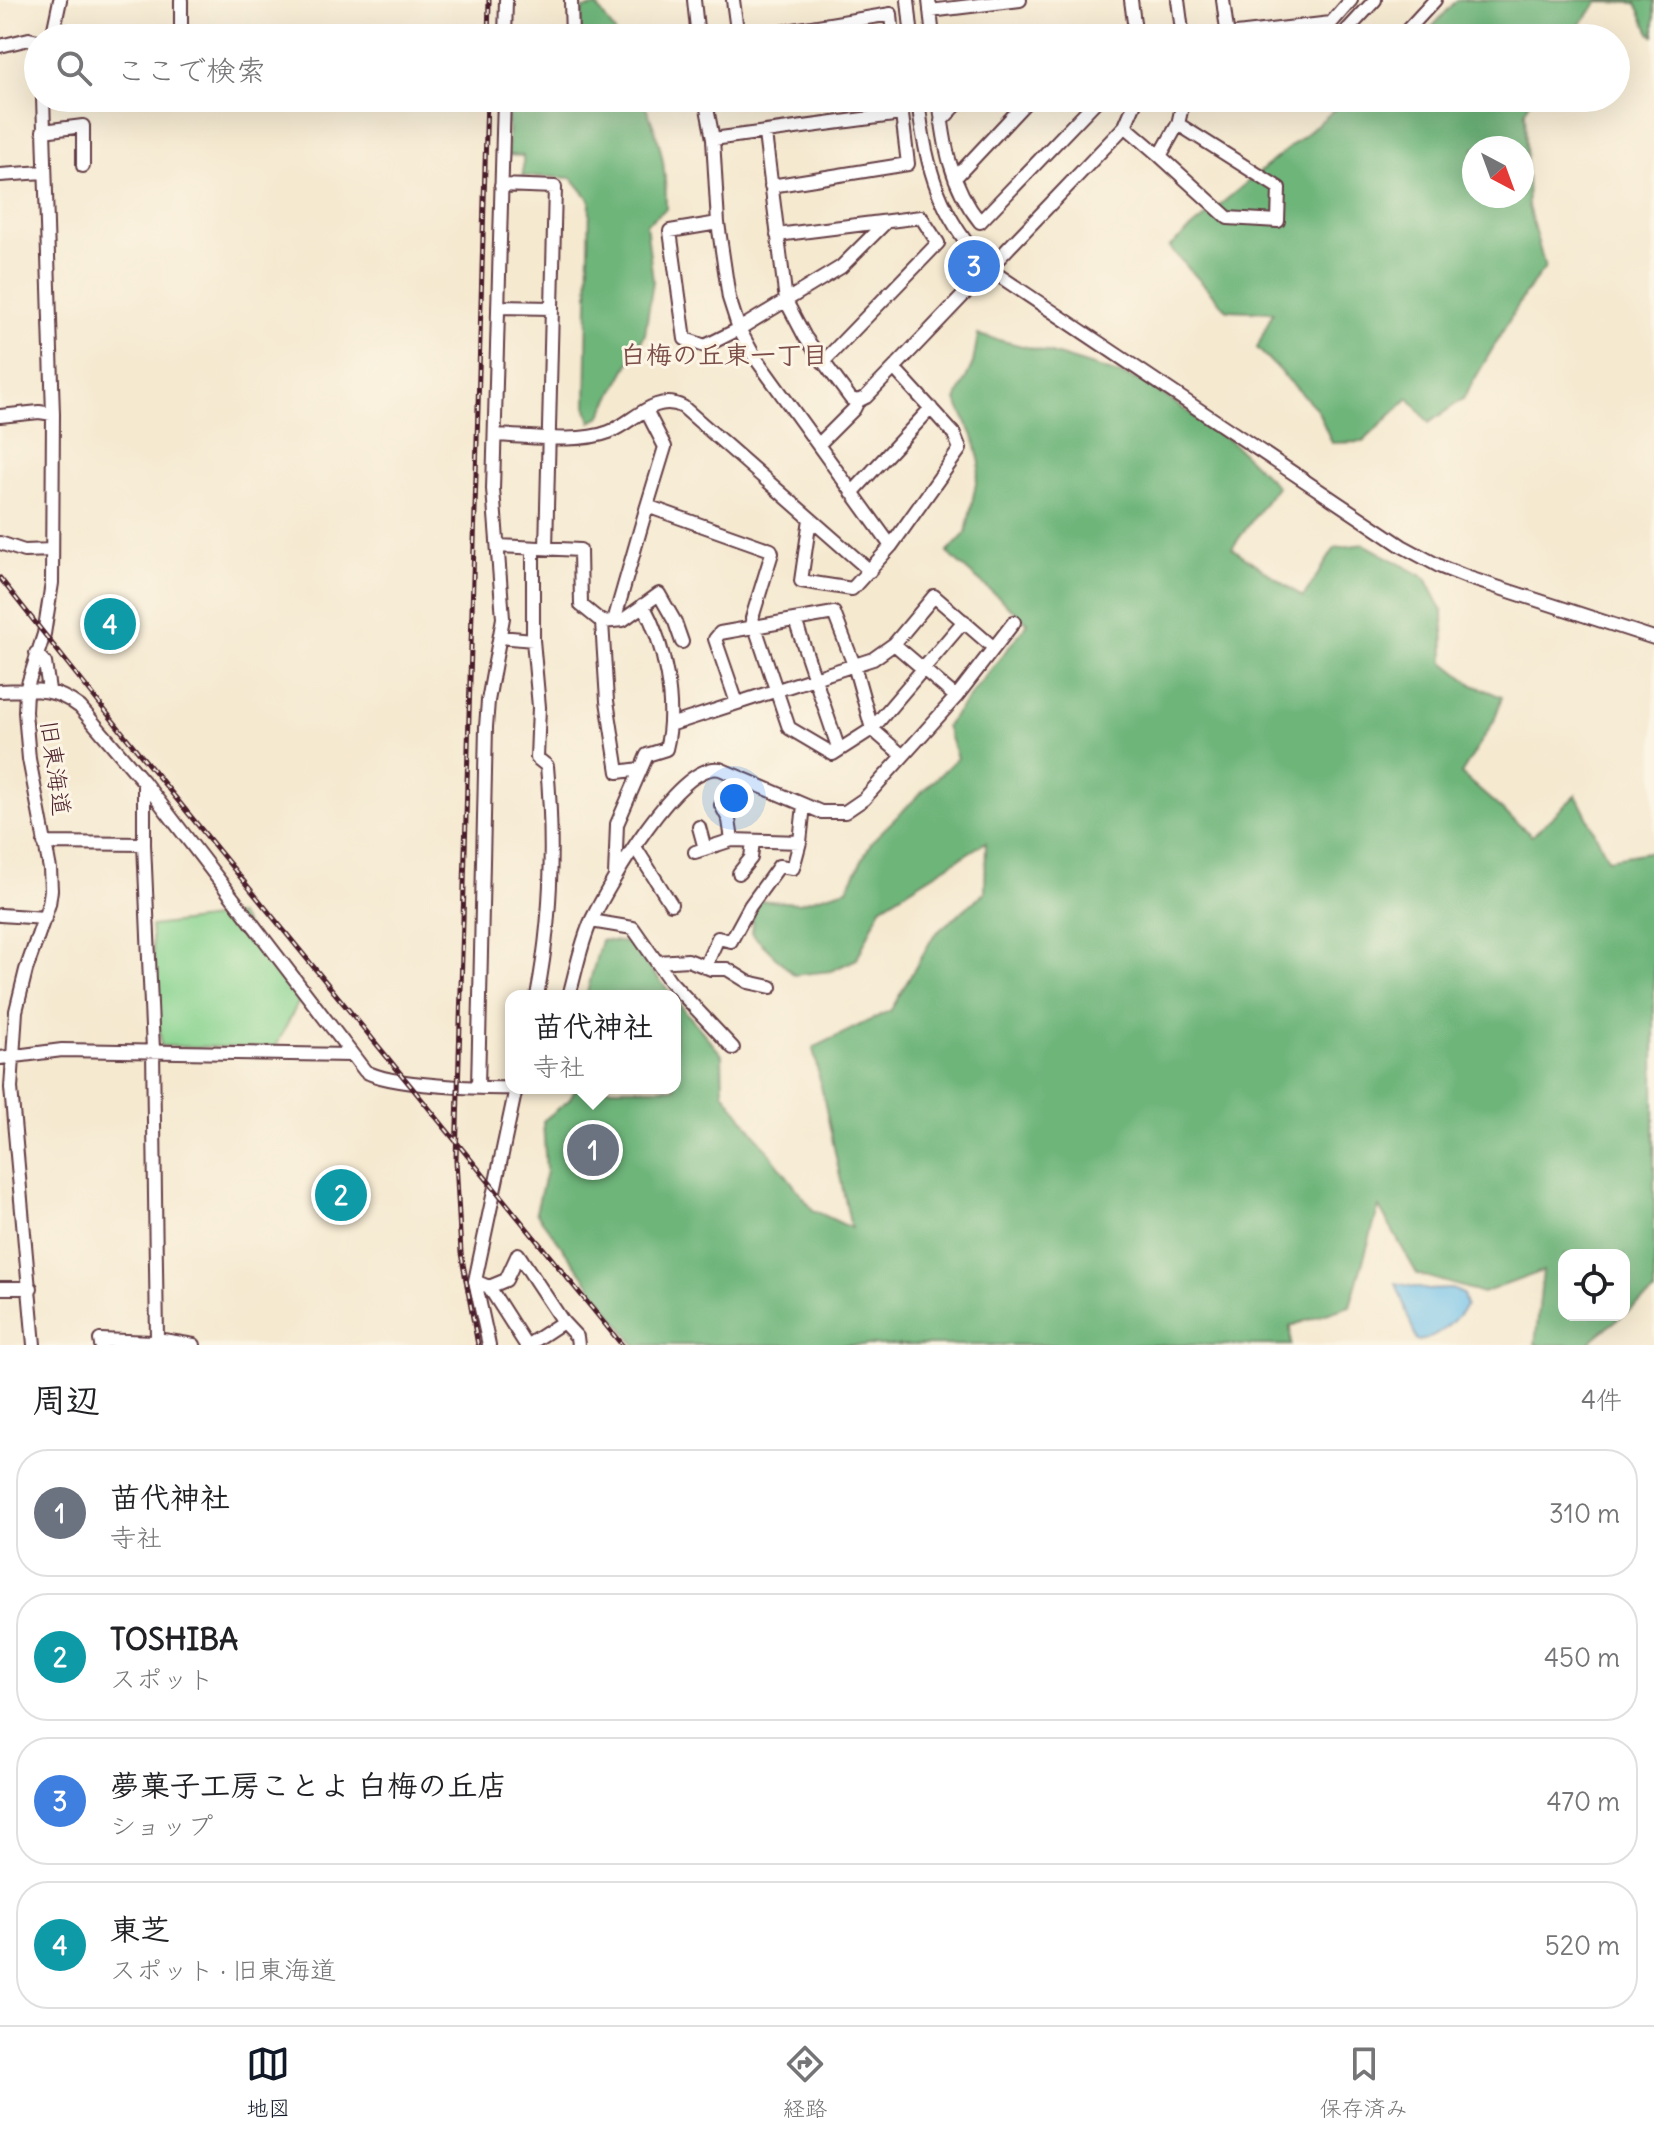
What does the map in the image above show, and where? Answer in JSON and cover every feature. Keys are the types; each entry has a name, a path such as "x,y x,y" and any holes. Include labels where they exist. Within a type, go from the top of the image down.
{"street":[{"path":"55,24 60,0"},
{"path":"181,0 181,24"},
{"path":"505,24 506,0"},
{"path":"571,0 572,24"},
{"path":"694,0 697,24"},
{"path":"733,0 738,24"},
{"path":"908,0 911,24"},
{"path":"929,5 1020,0"},
{"path":"1131,0 1134,24"},
{"path":"1178,0 1181,24"},
{"path":"1223,0 1226,24"},
{"path":"1323,24 1331,23 1351,0"},
{"path":"1353,24 1375,0"},
{"path":"1413,24 1435,0"},
{"path":"828,24 891,14 892,24"},
{"path":"0,46 24,40"},
{"name":"旧東海道","path":"34,1345 31,1288 7,1125 6,1058 26,970 45,918 51,890 29,759 26,690 49,611 52,550 53,414 43,112"},
{"path":"478,1087 486,727 503,618 494,501 504,112"},
{"path":"708,112 713,139 718,223 729,298 739,329 754,356 891,546"},
{"path":"920,112 925,147 948,218 967,246 989,269 1402,546 1469,578 1654,638"},
{"path":"940,112 948,164 969,209 980,222 1086,112"},
{"path":"941,121 950,112"},
{"path":"955,178 1017,112"},
{"path":"819,444 1125,126 1131,112"},
{"path":"1160,156 1178,124 1181,112"},
{"path":"713,139 901,114 908,164 771,186"},
{"path":"1125,126 1228,218 1278,221 1279,188 1178,124"},
{"path":"43,131 83,126 83,166"},
{"path":"765,134 786,301 805,337 851,399 858,401"},
{"path":"0,175 44,172"},
{"path":"501,185 555,187 549,436 533,640 539,707 537,758 547,766 552,853 550,914 538,990"},
{"path":"777,235 921,217 938,243 823,362"},
{"path":"718,223 670,231 685,339 705,346 841,267 885,223"},
{"path":"498,307 552,308"},
{"path":"810,519 801,581 852,589 891,546 960,449 954,434 894,368"},
{"path":"495,435 587,437 604,434 646,410 665,402 674,402 870,571"},
{"path":"852,493 931,408"},
{"path":"640,769 618,772 607,701 608,621 665,447 646,410"},
{"path":"0,416 39,412 53,414"},
{"path":"647,506 771,550 752,618 789,728 833,754 872,729 964,621"},
{"path":"0,543 24,551 52,550"},
{"path":"499,546 580,550 581,605 608,621 623,620 659,594 682,642"},
{"path":"928,603 926,598 934,589"},
{"path":"670,725 873,659 894,644 934,596 994,648"},
{"path":"615,879 617,824 647,755 666,749 672,708 655,626 643,605"},
{"path":"737,703 715,639 720,633 834,613 854,665 872,729 903,756"},
{"path":"795,620 839,750"},
{"path":"571,990 591,921 663,806 690,780 706,769 720,769 821,812 845,812 864,799 956,697 1014,622"},
{"path":"500,637 533,640"},
{"path":"894,644 956,697"},
{"path":"36,653 45,663 49,690"},
{"path":"0,691 49,690 80,707 144,782 365,1071 381,1078 505,1088"},
{"path":"144,782 153,1050 157,1339"},
{"path":"721,805 729,820 732,840"},
{"path":"705,967 718,938 731,941 750,906 779,866 793,868 800,842 804,805"},
{"path":"699,827 700,850 732,840 800,842"},
{"path":"739,873 751,858 753,841"},
{"path":"44,843 144,844"},
{"path":"635,847 671,904"},
{"path":"0,915 45,918"},
{"path":"591,921 633,928 678,990"},
{"path":"657,962 688,960 705,967 727,969 748,982 771,987"},
{"path":"681,993 733,1048"},
{"path":"6,1058 62,1050 350,1055"},
{"path":"489,1345 475,1281 515,1094"},
{"path":"489,1287 506,1280 518,1254 563,1322 577,1337 578,1345"},
{"path":"475,1281 489,1287 527,1345 563,1322"},
{"path":"0,1288 31,1288"},
{"path":"101,1345 100,1340 153,1342 157,1339 194,1345"}],"green space":[{"path":"1457,0 1654,0 1654,36 1636,3 1598,2 1580,24 1435,24"},
{"path":"597,6 609,24 580,24 583,9"},
{"path":"508,112 648,112 654,127 665,178 666,209 646,224 653,281 645,334 600,417 591,422 586,406 590,200 572,178 523,176 523,156 508,155"},
{"path":"1332,112 1525,112 1526,136 1462,136 1462,208 1529,208 1545,268 1524,295 1463,399 1429,423 1409,398 1363,442 1332,443 1317,409 1257,348 1273,312 1227,310 1169,247"},
{"path":"978,335 1051,353 1145,382 1231,442 1277,486 1232,548 1303,597 1335,548 1364,544 1426,578 1443,612 1444,662 1473,685 1502,697 1494,721 1461,774 1532,836 1576,795 1608,859 1654,851 1654,1293 1630,1310 1630,1249 1558,1249 1558,1321 1615,1321 1589,1345 1535,1345 1543,1271 1483,1293 1417,1274 1379,1207 1350,1306 1290,1326 1291,1345 635,1345 536,1212 546,1171 543,1121 572,1094 681,1094 681,1006 722,1055 723,1092 813,1210 851,1228 813,1048 891,1010 934,935 985,892 986,842 881,907 857,959 831,971 794,975 751,933 755,900 799,903 847,889 872,841 957,758 946,726 1028,623 947,553 966,533 980,463 974,438 956,400 973,363"},
{"path":"238,915 301,997 275,1048 161,1046 151,926"},
{"path":"601,940 629,943 668,990 588,990"}],"water":[{"path":"1396,1283 1428,1290 1452,1289 1463,1294 1466,1306 1438,1334 1417,1341"}],"railway":[{"path":"488,24 489,0"},
{"path":"478,1345 461,1253 456,1160 487,112"},
{"path":"0,578 622,1345"}],"place":[{"name":"夢菓子工房ことよ 白梅の丘店","path":"974,266"},
{"name":"東芝","path":"110,624"},
{"name":"苗代神社","path":"593,1150"},
{"name":"TOSHIBA","path":"341,1195"}],"district":[{"name":"白梅の丘東一丁目","path":"724,355"}]}
